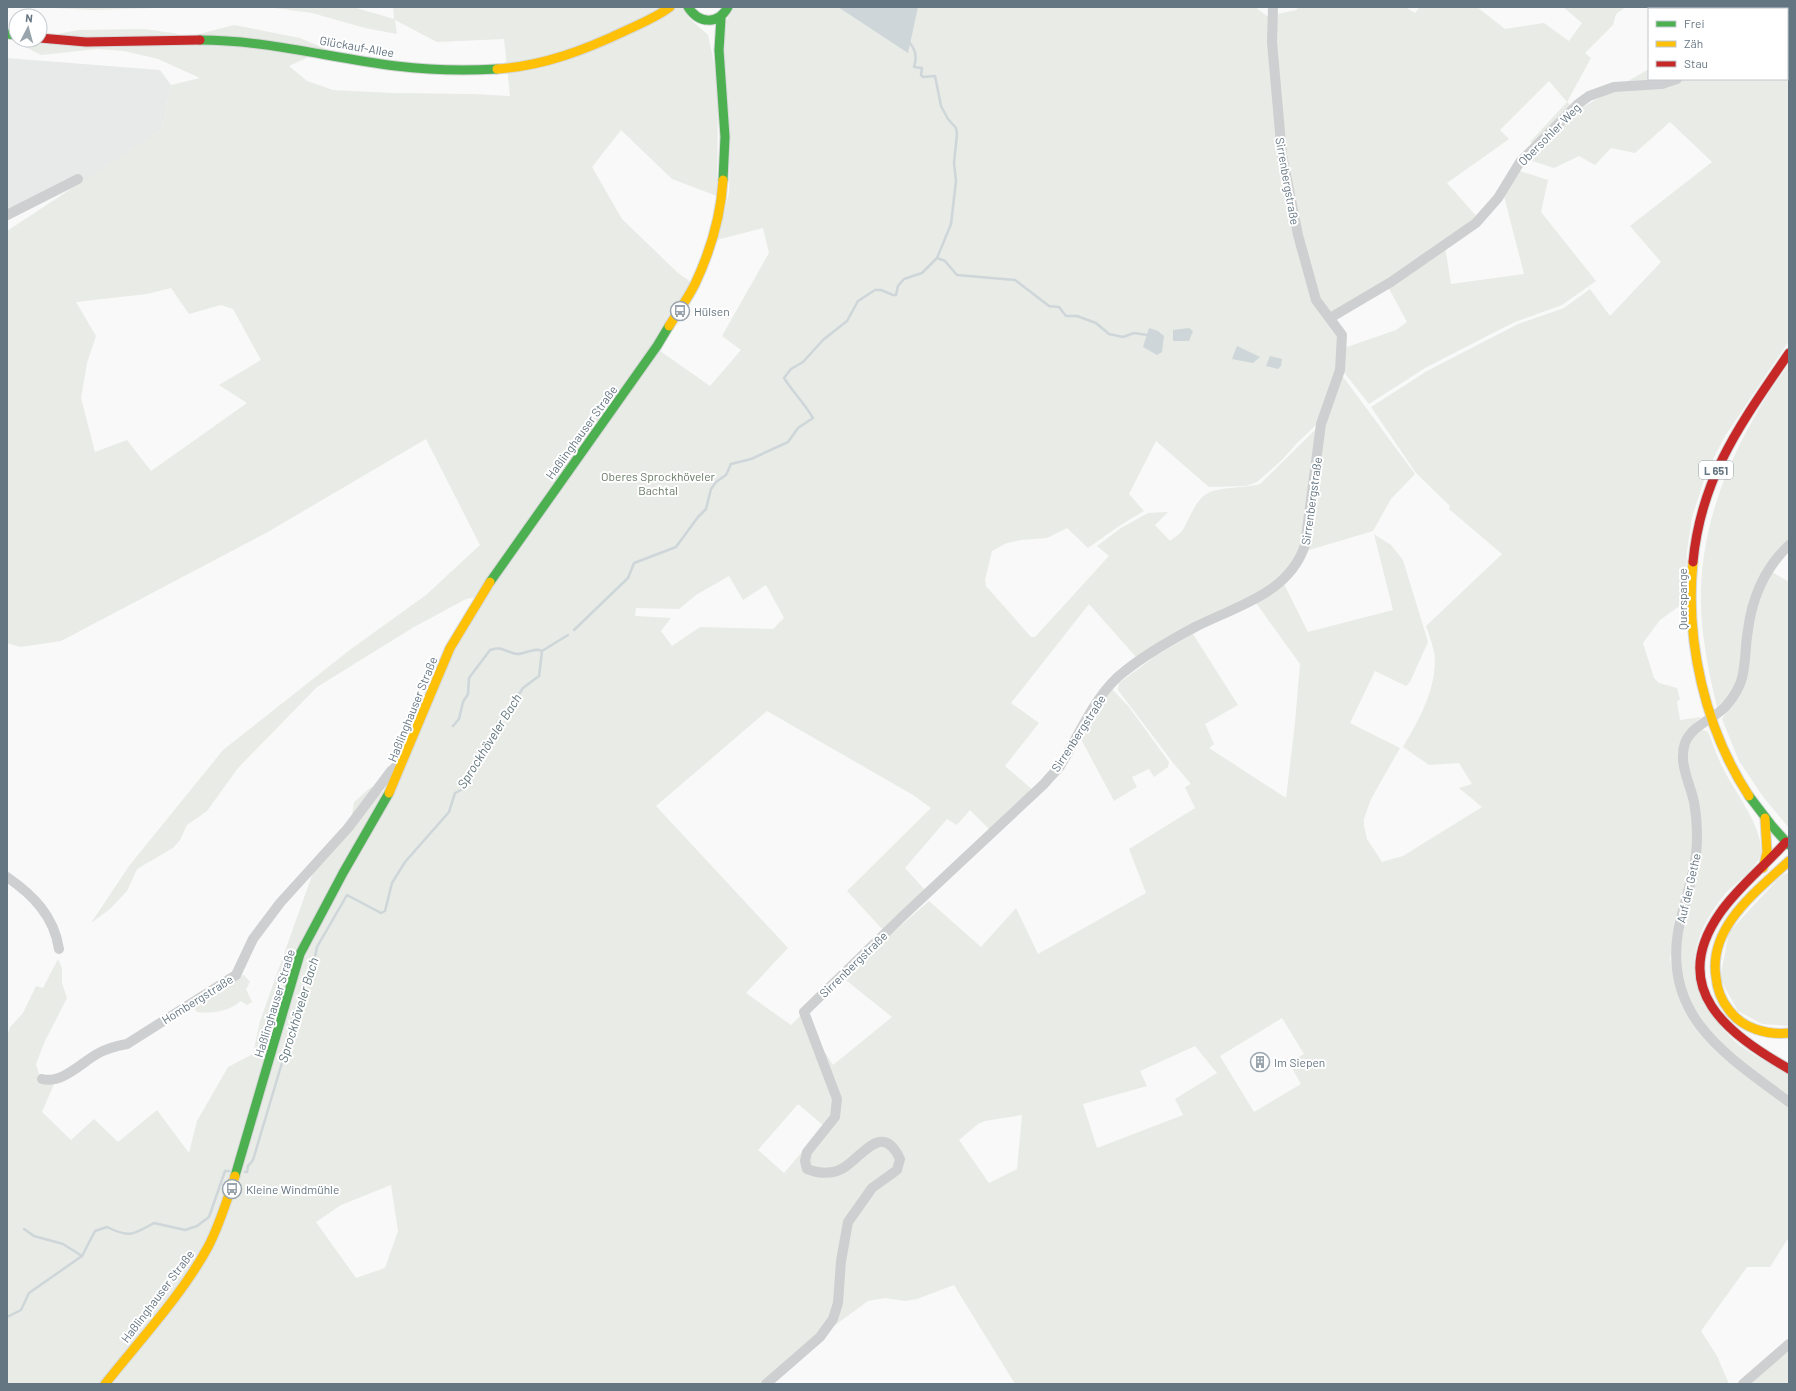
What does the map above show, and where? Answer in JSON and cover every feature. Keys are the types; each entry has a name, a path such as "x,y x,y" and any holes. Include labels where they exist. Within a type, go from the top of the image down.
{"main road":[{"path":"681,11 708,28 713,21 720,18 728,7"},
{"name":"Glückauf-Allee","path":"48,39 96,42 225,40 274,44 376,63 412,67 458,70 501,69 544,62 586,48 661,14 681,11"},
{"name":"Haßlinghauser Straße","path":"105,1384 188,1279 211,1240 230,1196 247,1130 300,954 343,873 389,793 405,759 447,654 464,622 553,492 658,346 695,284 710,247 722,191 725,137 719,50 720,18"},
{"name":"Haßlinghauser Straße","path":"708,28 719,50"},
{"name":"Querspange","path":"1788,844 1765,818 1728,761 1712,716 1698,661 1692,624 1694,550 1698,524 1711,483 1726,450 1789,353"},
{"path":"1763,869 1767,852 1765,818"},
{"path":"1788,844 1733,898 1715,921 1703,947 1700,973 1703,989 1709,1004 1720,1019 1737,1036 1789,1069"},
{"path":"1789,861 1731,920 1717,946 1714,969 1720,996 1735,1016 1762,1032 1778,1034 1789,1033"}],"street":[{"name":"Sirrenbergstraße","path":"766,1384 820,1337 833,1319 838,1303 841,1261 848,1222 872,1188 897,1170 900,1159 896,1151 888,1144 875,1142 864,1149 845,1167 828,1174 816,1173 807,1169 805,1161 807,1152 835,1117 837,1099 804,1012 900,919 1044,784 1059,767 1110,685 1124,671 1195,627 1257,599 1274,588 1298,563 1305,544 1321,424 1340,370 1342,335 1316,300 1298,235 1282,155 1272,42 1273,7"},
{"name":"Obersohler Weg","path":"1330,318 1391,282 1476,223 1498,198 1520,162 1578,104 1590,96 1614,87 1662,84 1674,80"},
{"path":"7,215 78,179"},
{"name":"Auf der Gethe","path":"1789,544 1768,571 1753,599 1742,680 1733,695 1719,712 1690,733 1682,753 1682,760 1694,804 1697,838 1693,879 1678,933 1675,964 1686,1003 1704,1032 1729,1056 1789,1102"},
{"name":"Hombergstraße","path":"42,1079 51,1081 65,1075 110,1047 127,1044 236,975 253,939 280,903 348,828 391,771 405,759"},
{"path":"7,876 27,890 42,908 53,925 57,936 59,949"},
{"path":"1743,1384 1789,1344"}],"shaded area":[{"path":"838,7 918,7 908,53"},
{"path":"7,58 160,70 171,85 162,129 84,182 7,221"},
{"path":"1149,328 1158,331 1164,336 1162,352 1157,355 1143,347"},
{"path":"1189,328 1193,331 1189,341 1173,341 1173,330"},
{"path":"1237,346 1260,357 1253,363 1232,359"},
{"path":"1270,356 1282,359 1281,366 1278,369 1266,366"}],"green space":[{"path":"34,7 193,7 91,10"},
{"name":"Oberes Sprockhöveler Bachtal","path":"267,7 353,7 394,19 393,7 686,7 689,18 708,35 714,63 718,93 717,196 672,179 621,130 592,167 622,219 678,273 691,282 673,316 653,346 710,386 741,350 722,336 769,253 763,228 717,240 729,193 730,139 723,27 734,7 1255,7 1267,16 1296,10 1299,7 1405,7 1415,13 1420,7 1477,7 1505,29 1544,23 1569,41 1582,23 1563,7 1626,7 1616,14 1613,25 1585,53 1591,58 1567,102 1576,111 1648,70 1648,80 1788,80 1788,8 1663,7 1789,7 1789,341 1725,436 1707,471 1692,517 1687,551 1685,602 1660,620 1643,643 1654,678 1659,683 1677,688 1680,699 1677,702 1680,720 1701,717 1687,731 1678,754 1692,810 1694,838 1693,864 1677,921 1670,959 1678,993 1695,1025 1715,1047 1717,1041 1701,1024 1685,993 1679,970 1678,958 1680,928 1700,852 1697,808 1685,755 1689,742 1701,729 1708,732 1727,776 1752,820 1760,842 1761,853 1751,869 1725,894 1705,924 1698,940 1695,955 1695,971 1698,987 1704,1003 1725,1032 1750,1053 1789,1075 1789,1237 1770,1267 1747,1267 1701,1331 1717,1356 1729,1384 1015,1384 954,1285 917,1299 905,1301 885,1298 868,1301 834,1326 842,1303 843,1257 838,1258 835,1302 828,1322 817,1336 792,1355 761,1384 7,1384 7,1036 10,1027 23,1013 36,986 43,988 58,959 62,968 62,983 67,998 44,1043 36,1064 39,1074 53,1077 54,1084 42,1112 71,1140 94,1119 118,1142 157,1110 189,1153 197,1121 228,1067 253,1054 260,1021 315,867 350,828 354,802 371,787 391,796 446,669 463,632 478,605 494,579 624,401 635,372 559,476 476,597 466,599 414,627 317,687 238,768 207,811 187,825 180,840 173,848 137,869 127,891 110,909 91,923 129,866 223,750 351,649 426,595 480,545 426,439 266,533 61,641 20,647 7,643 7,231 162,129 171,85 200,78 158,59 124,51 98,49 41,55 28,48 48,48 48,36 79,30 144,29 173,33 188,37 234,25 300,38 326,49 289,66 307,81 333,90 510,96 504,39 437,42 395,20 397,34 365,28 312,13","holes":["1549,81 1567,102 1530,142 1537,146 1529,160 1554,168 1579,156 1595,165 1611,148 1635,153 1670,122 1712,162 1630,226 1661,262 1610,316 1590,289 1564,308 1518,324 1427,371 1371,407 1416,473 1450,506 1449,509 1502,554 1426,626 1434,652 1434,677 1421,714 1403,747 1429,765 1459,763 1472,784 1459,788 1482,807 1403,856 1382,862 1367,839 1364,819 1371,799 1400,748 1350,723 1375,671 1406,686 1410,682 1428,642 1403,560 1391,545 1374,534 1393,610 1308,632 1284,584 1256,603 1300,664 1286,798 1209,748 1214,744 1205,724 1238,705 1193,634 1157,655 1119,683 1118,690 1191,784 1185,787 1195,808 1129,849 1146,893 1038,954 1016,908 981,947 929,901 842,977 892,1017 833,1065 814,1035 811,1034 803,1013 791,1025 746,993 788,948 656,806 767,711 913,795 931,808 847,891 884,931 925,890 905,868 947,819 957,825 970,810 991,831 1034,791 1005,766 1039,723 1011,703 1089,604 1136,657 1189,625 1257,593 1282,575 1293,562 1302,547 1319,426 1260,484 1213,491 1203,496 1196,505 1182,531 1170,541 1155,525 1168,512 1148,513 1121,528 1097,546 1109,556 1035,637 1031,637 986,586 985,580 992,551 1007,543 1021,540 1047,538 1067,528 1088,548 1119,526 1144,511 1129,494 1156,441 1209,487 1246,486 1257,482 1282,460 1318,423 1339,368 1342,337 1314,301 1301,247 1303,248 1319,301 1330,317 1390,281 1432,252 1435,246 1478,218 1447,183 1509,139 1500,130","171,288 189,314 221,305 233,309 261,360 219,385 247,403 151,471 127,440 95,452 81,398 87,363 96,336 76,302 147,294","729,576 743,600 766,585 784,618 773,629 700,627 672,646 661,631 671,618 635,616 636,608 679,609 696,595","1282,1018 1304,1054 1289,1063 1301,1084 1254,1112 1220,1056","1195,1046 1217,1073 1175,1099 1183,1115 1097,1148 1083,1104 1147,1086 1140,1071","798,1104 824,1126 784,1173 758,1150","1022,1115 1017,1169 989,1183 959,1140 978,1124 985,1121","391,1185 398,1231 385,1268 356,1278 316,1222 341,1205"]},
{"path":"1517,170 1548,180 1541,212 1596,281 1562,305 1515,322 1425,368 1369,404 1342,370 1344,348 1396,330 1407,322 1387,285 1445,247 1451,284 1524,274 1503,192"},
{"path":"1789,364 1789,542 1767,569 1739,678 1731,694 1717,707 1704,642 1701,596 1703,560 1710,525 1720,491 1734,457 1768,394"},
{"path":"1341,374 1415,474 1391,499 1373,531 1306,551 1323,424"},
{"path":"1772,572 1789,582 1789,828 1764,798 1739,761 1722,719 1736,697 1758,600"},
{"path":"1112,689 1129,707 1169,762 1168,767 1154,777 1149,769 1132,777 1137,787 1114,801 1081,739 1087,724"},
{"path":"1789,872 1789,1026 1762,1024 1738,1011 1720,979 1729,932 1781,876"},
{"path":"244,975 250,982 246,989 252,1002 247,1005 241,1001 232,1007 209,1013 197,1012 193,1007 238,976"},
{"path":"1789,1347 1789,1384 1747,1384"}],"waterway":[{"name":"Sprockhöveler Bach","path":"574,630 628,578 634,563 676,547 698,517 706,509 711,489 716,482 726,475 731,464 751,459 788,442 798,428 813,418 784,378 791,369 803,362 823,340 847,321 858,301 875,290 881,290 896,295 898,286 904,279 922,273 937,258 951,224 956,181 954,163 957,134 956,128 948,119 941,106 935,76 923,77 921,75 922,68 914,67 915,54 909,42"},
{"path":"937,258 945,261 957,275 1015,280 1049,306 1059,307 1066,316 1077,316 1096,323 1109,334 1123,337 1134,333 1147,335"},
{"name":"Sprockhöveler Bach","path":"245,1172 247,1172 248,1166 253,1160 290,1036 294,1031 293,1018 305,982 311,976 317,947 347,895 381,913 385,911 392,883 405,862 449,812 455,793 461,790 492,739 498,721 505,716 523,688 539,676 542,651 568,635"},
{"path":"453,726 459,719 463,702 468,694 469,678 490,650 497,648 517,654 533,650 542,651"},
{"name":"Sprockhöveler Bach","path":"7,1317 21,1310 29,1293 82,1256 95,1231 107,1227 121,1233 131,1234 154,1223 185,1230 197,1226 209,1217 225,1171 229,1171"},
{"path":"24,1229 34,1236 63,1244 82,1256"}],"traffic: fast":[{"path":"688,7 697,17 708,20 719,17 728,7"},
{"path":"721,18 719,50 725,137 723,180"},
{"path":"200,40 274,46 371,63 408,67 446,70 497,69"},
{"path":"490,582 657,346 669,326"},
{"path":"235,1176 300,954 343,873 389,793"},
{"path":"1749,796 1789,845"}],"traffic: slow":[{"path":"497,69 547,61 564,56 644,22 670,7"},
{"path":"669,326 692,289 705,259 714,233 720,206 723,180"},
{"path":"1693,562 1691,592 1692,622 1702,684 1710,713 1721,742 1734,770 1749,796"},
{"path":"389,793 450,648 490,582"},
{"path":"1763,868 1767,852 1765,818"},
{"path":"1789,861 1750,898 1727,926 1720,942 1716,959 1718,990 1729,1010 1735,1017 1748,1026 1764,1032 1789,1033"},
{"path":"105,1384 160,1317 198,1265 216,1230 235,1176"}],"traffic: jam":[{"path":"48,39 86,42 200,40"},
{"path":"1693,562 1697,531 1714,476 1740,427 1789,353"},
{"path":"1786,842 1743,885 1720,913 1705,940 1700,965 1702,987 1712,1006 1726,1024 1745,1041 1789,1069"}],"place":[{"name":"Hülsen","path":"680,311"},
{"name":"Im Siepen","path":"1260,1062"},
{"name":"Kleine Windmühle","path":"232,1189"}]}
